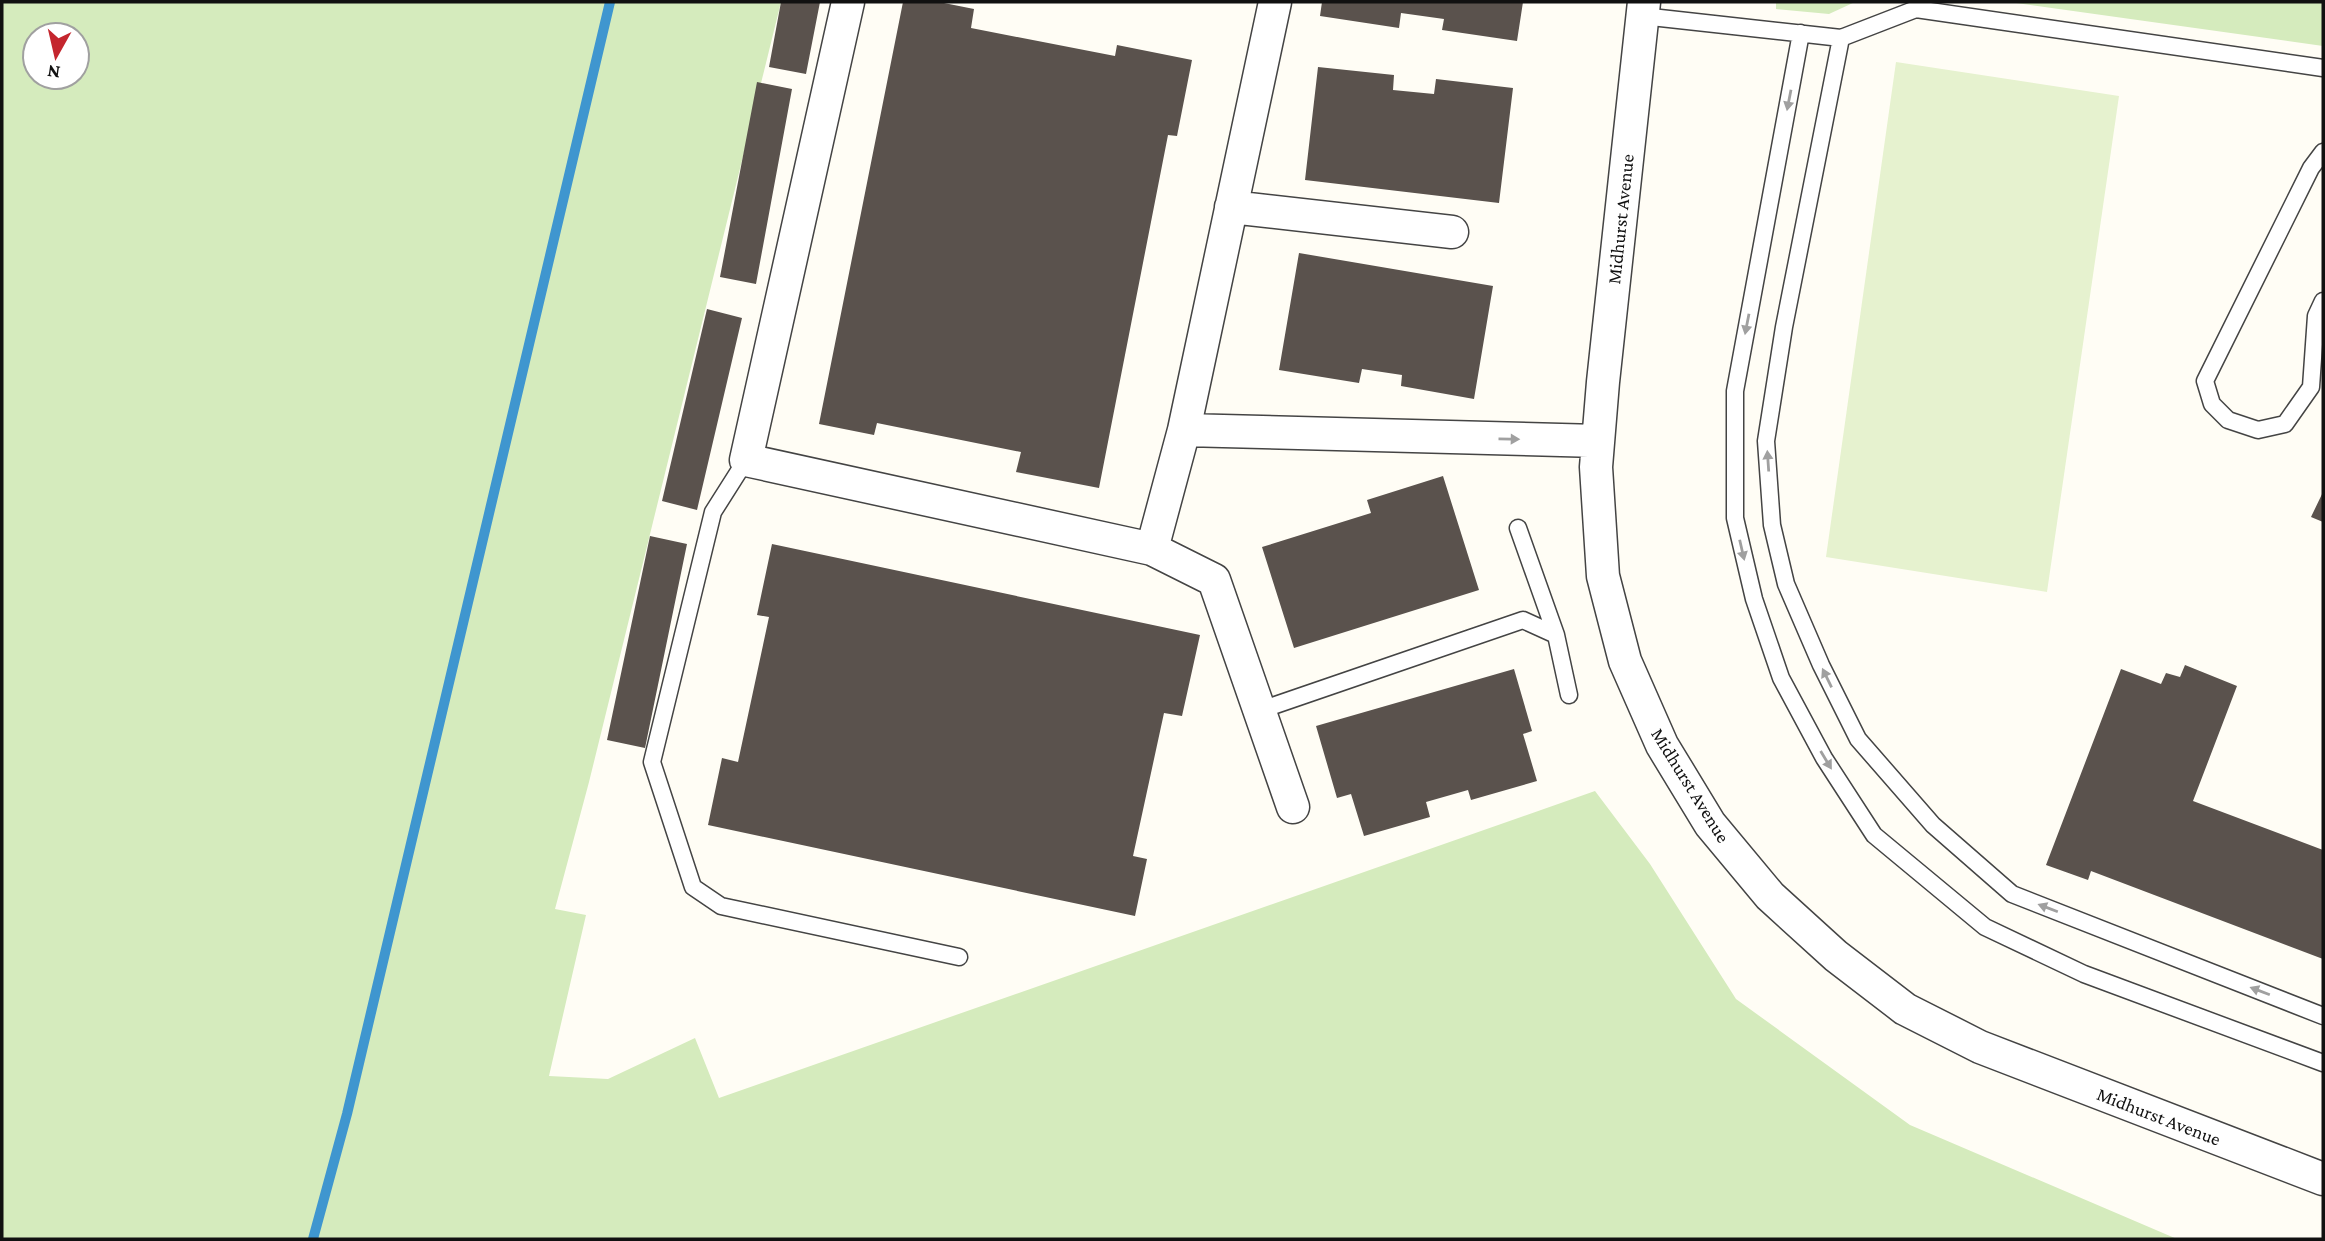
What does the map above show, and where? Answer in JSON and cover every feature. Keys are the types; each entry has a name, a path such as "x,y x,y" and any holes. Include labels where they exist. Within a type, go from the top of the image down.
{"street":[{"path":"848,2 746,460 1152,549 1214,580 1293,807"},
{"path":"1152,549 1184,430 1275,2"},
{"name":"Midhurst Avenue","path":"1643,9 1596,467 1603,576 1625,660 1662,745 1710,824 1770,896 1836,956 1905,1009 1980,1047 2323,1179"},
{"path":"1231,207 1452,232"},
{"path":"1184,430 1598,441"}],"lane":[{"path":"1643,9 1841,38 1916,9 2323,68"},
{"path":"1801,33 1735,391 1735,518 1754,599 1781,678 1824,758 1874,835 1984,927 2084,974 2323,1063"},
{"path":"1841,38 1784,327 1766,441 1772,525 1786,584 1821,664 1858,739 1933,825 2012,894 2323,1016"},
{"path":"2323,152 2311,167 2205,381 2213,404 2228,419 2258,430 2286,424 2311,387 2316,316 2323,301"},
{"path":"746,460 713,512 652,762 693,887 721,906 959,957"},
{"path":"1518,528 1556,635 1569,695"},
{"path":"1258,711 1523,620 1556,635"}],"green space":[{"path":"2,2 781,2 589,782 555,909 586,915 549,1076 608,1079 695,1038 719,1098 1595,791 1650,864 1736,999 1910,1125 2177,1239 2,1239"},
{"path":"1776,2 1855,2 1829,14 1776,9"},
{"path":"2009,2 2323,2 2323,46"},
{"path":"1896,62 2119,96 2047,592 1826,557"}],"building":[{"path":"781,2 820,2 806,74 769,67"},
{"path":"903,2 939,2 974,9 971,28 1115,56 1117,45 1192,60 1177,136 1168,135 1099,488 1016,472 1021,452 877,423 874,435 819,424"},
{"path":"1322,2 1523,2 1517,41 1442,30 1444,19 1401,13 1399,28 1320,16"},
{"path":"1318,67 1394,75 1393,90 1434,94 1436,79 1513,88 1499,203 1305,180"},
{"path":"757,82 792,89 756,284 720,277"},
{"path":"1299,253 1493,286 1474,399 1401,386 1402,375 1362,369 1359,383 1279,370"},
{"path":"707,309 742,318 697,510 662,501"},
{"path":"1443,476 1479,590 1294,648 1262,547 1371,513 1367,500"},
{"path":"2323,492 2323,522 2311,517"},
{"path":"650,536 687,544 645,748 607,740"},
{"path":"772,544 1200,635 1182,716 1164,713 1133,856 1147,859 1135,916 708,825 722,758 738,762 769,617 757,615"},
{"path":"2185,665 2237,686 2193,801 2323,850 2323,959 2091,871 2088,880 2046,865 2121,669 2161,684 2166,673 2180,677"},
{"path":"1514,669 1532,731 1523,734 1537,781 1471,800 1468,790 1426,802 1430,817 1364,836 1351,794 1337,798 1316,726"}],"waterway":[{"path":"313,1239 347,1114 610,2"}]}
